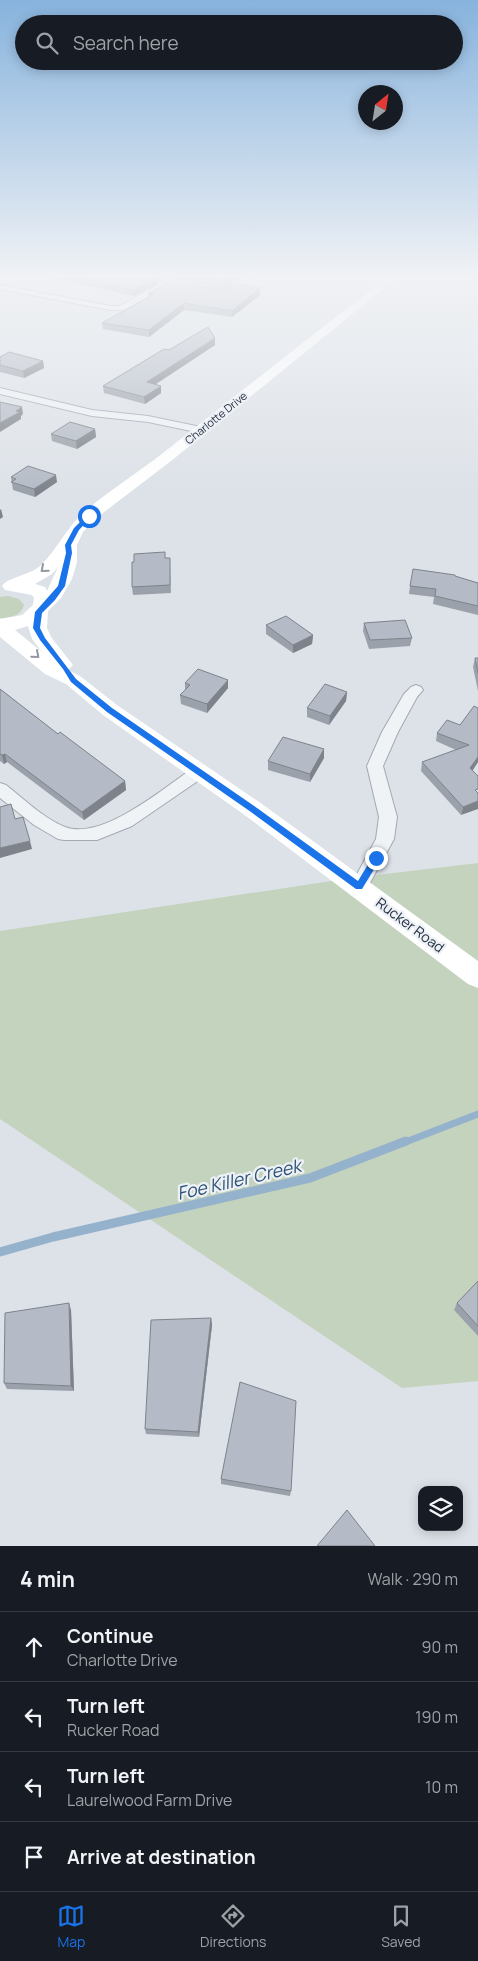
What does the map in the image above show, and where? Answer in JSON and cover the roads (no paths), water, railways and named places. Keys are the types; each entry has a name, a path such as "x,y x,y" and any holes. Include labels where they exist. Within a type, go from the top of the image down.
{"street":[{"name":"Charlotte Drive","path":"5,586 34,578 46,570 68,545 76,530 89,516 302,349"},
{"path":"0,391 92,412 148,419 201,430"},
{"name":"Charlotte Drive","path":"0,626 28,620 53,598 62,586 69,553 68,545"},
{"path":"5,586 36,590 42,595 44,602 41,609"},
{"name":"Rucker Road","path":"41,609 37,628 40,635 73,680"},
{"name":"Rucker Road","path":"0,626 52,670 73,680 110,710 359,887 478,976"},
{"path":"359,887 385,839 388,817 375,766 390,732 411,694 416,690"},
{"path":"0,789 40,821 64,834 97,834 126,822 199,772"}],"waterway":[{"name":"Foe Killer Creek","path":"403,1143 478,1114"},
{"name":"Foe Killer Creek","path":"0,1252 53,1237 310,1178 406,1141"}]}
